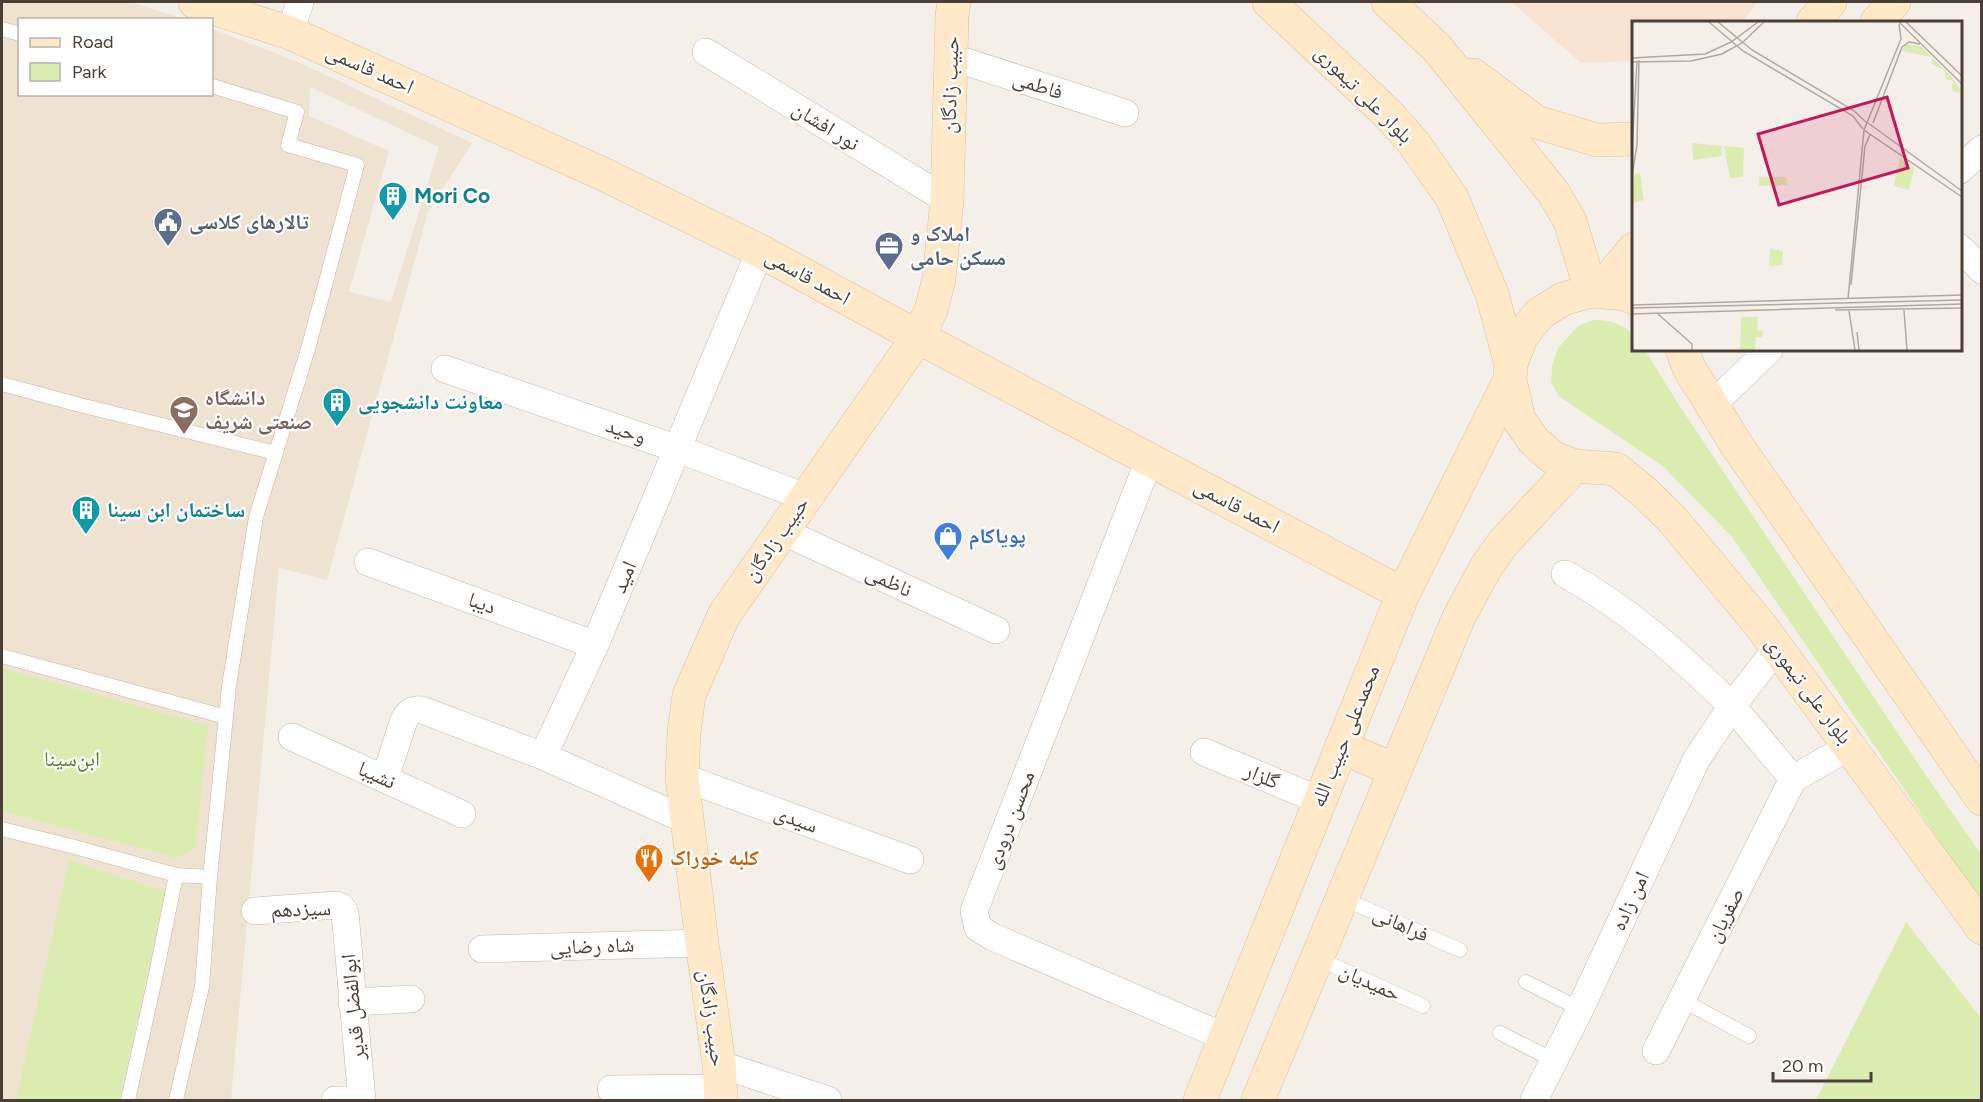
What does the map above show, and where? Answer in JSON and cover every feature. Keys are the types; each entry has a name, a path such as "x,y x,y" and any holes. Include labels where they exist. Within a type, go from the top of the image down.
{"main road":[{"name":"احمد قاسمی","path":"195,2 291,33 603,174 760,251 1403,594"},
{"name":"حبیب زادگان","path":"720,1084 682,777 684,732 689,695 724,615 918,337 931,310 937,294 946,200 954,2"},
{"name":"بلوار علی تیموری","path":"1269,2 1388,114 1413,142 1452,198 1492,294 1511,372 1519,420 1533,441 1552,457 1575,466 1616,469 1672,519 1761,626 1982,928"},
{"path":"1388,2 1437,48 1536,122 1597,140 1632,139"},
{"path":"1814,21 1830,2"},
{"path":"1878,21 1894,2"},
{"path":"1437,48 1553,192 1570,221 1595,291"},
{"path":"1595,291 1632,251"},
{"name":"محمدعلی حبیب الله","path":"1200,1101 1403,594 1511,372 1521,337 1539,314 1563,299 1595,291"},
{"path":"1595,291 1626,294 1632,297"},
{"path":"1686,359 1712,405 1750,463 1982,799"},
{"path":"1258,1101 1459,617 1486,567 1503,543 1575,466"},
{"path":"1341,747 1395,770"}],"street":[{"path":"291,33 300,2"},
{"name":"نور افشان","path":"706,52 946,200"},
{"name":"فاطمی","path":"951,57 1125,113"},
{"path":"1962,168 1982,149"},
{"path":"1962,250 1982,270"},
{"name":"امید","path":"543,756 595,645 760,251"},
{"path":"1712,405 1768,351"},
{"name":"وحید","path":"445,369 678,448 805,497"},
{"name":"محسن درودی","path":"1149,460 974,911 978,928 993,937 1225,1037"},
{"name":"ناظمی","path":"782,531 996,630"},
{"name":"دیبا","path":"368,562 595,645"},
{"path":"1565,574 1591,588 1660,639 1732,706 1793,779 1850,746"},
{"name":"امن زاده","path":"1534,1101 1580,1009 1696,760 1732,706 1777,648"},
{"path":"385,778 404,720 409,712 415,709 543,756 686,820"},
{"name":"نشیبا","path":"292,737 462,814"},
{"name":"گلزار","path":"1204,752 1319,800"},
{"name":"سیدی","path":"682,777 910,860"},
{"name":"صفریان","path":"1656,1051 1793,779"},
{"name":"سیزدهم","path":"255,911 336,905 345,913"},
{"name":"ابوالفضل قدیر","path":"345,913 352,1002 353,1100"},
{"name":"شاه رضایی","path":"482,949 702,943"},
{"path":"352,1002 411,999"},
{"path":"611,1089 720,1084 828,1101"}],"lane":[{"path":"2,29 18,33"},
{"path":"176,1101 201,987 229,686 256,517 308,349 357,165 288,145 297,112 213,86"},
{"path":"2,384 276,453"},
{"path":"2,656 226,717"},
{"path":"2,829 176,875 210,877"},
{"path":"128,1101 176,875"},
{"name":"فراهانی","path":"1342,898 1460,950"},
{"name":"حمیدیان","path":"1317,958 1423,1006"},
{"path":"1526,982 1580,1009"},
{"path":"1682,1000 1749,1036"},
{"path":"1500,1033 1553,1060"}],"shaded area":[{"name":"دانشگاه صنعتی شریف","path":"2,2 130,2 181,18 18,18 18,96 213,96 213,29 298,62 472,143 428,212 327,580 279,568 231,1100 2,1100","holes":["310,87 439,147 391,302 349,292 389,151 309,116"]},
{"path":"1511,2 1758,2 1743,21 1632,21 1632,61 1581,63"}],"green space":[{"path":"1593,320 1610,321 1632,332 1632,351 1646,351 1677,402 1927,777 1981,854 1981,902 1732,537 1664,467 1560,397 1551,383 1552,366 1558,348 1578,326"},
{"name":"ابن‌سینا","path":"2,668 208,726 195,849 176,858 2,811"},
{"path":"69,860 165,891 123,1087 119,1100 16,1100"},
{"path":"1906,922 1981,1018 1981,1100 1816,1100"}],"place":[{"name":"Mori Co","path":"393,222"},
{"name":"تالارهای کلاسی","path":"168,248"},
{"name":"املاک و مسکن حامی","path":"889,272"},
{"name":"معاونت دانشجویی","path":"337,428"},
{"name":"دانشگاه صنعتی شریف","path":"184,436"},
{"name":"ساختمان ابن سینا","path":"86,536"},
{"name":"پویاکام","path":"948,562"},
{"name":"کلبه خوراک","path":"649,884"}]}
